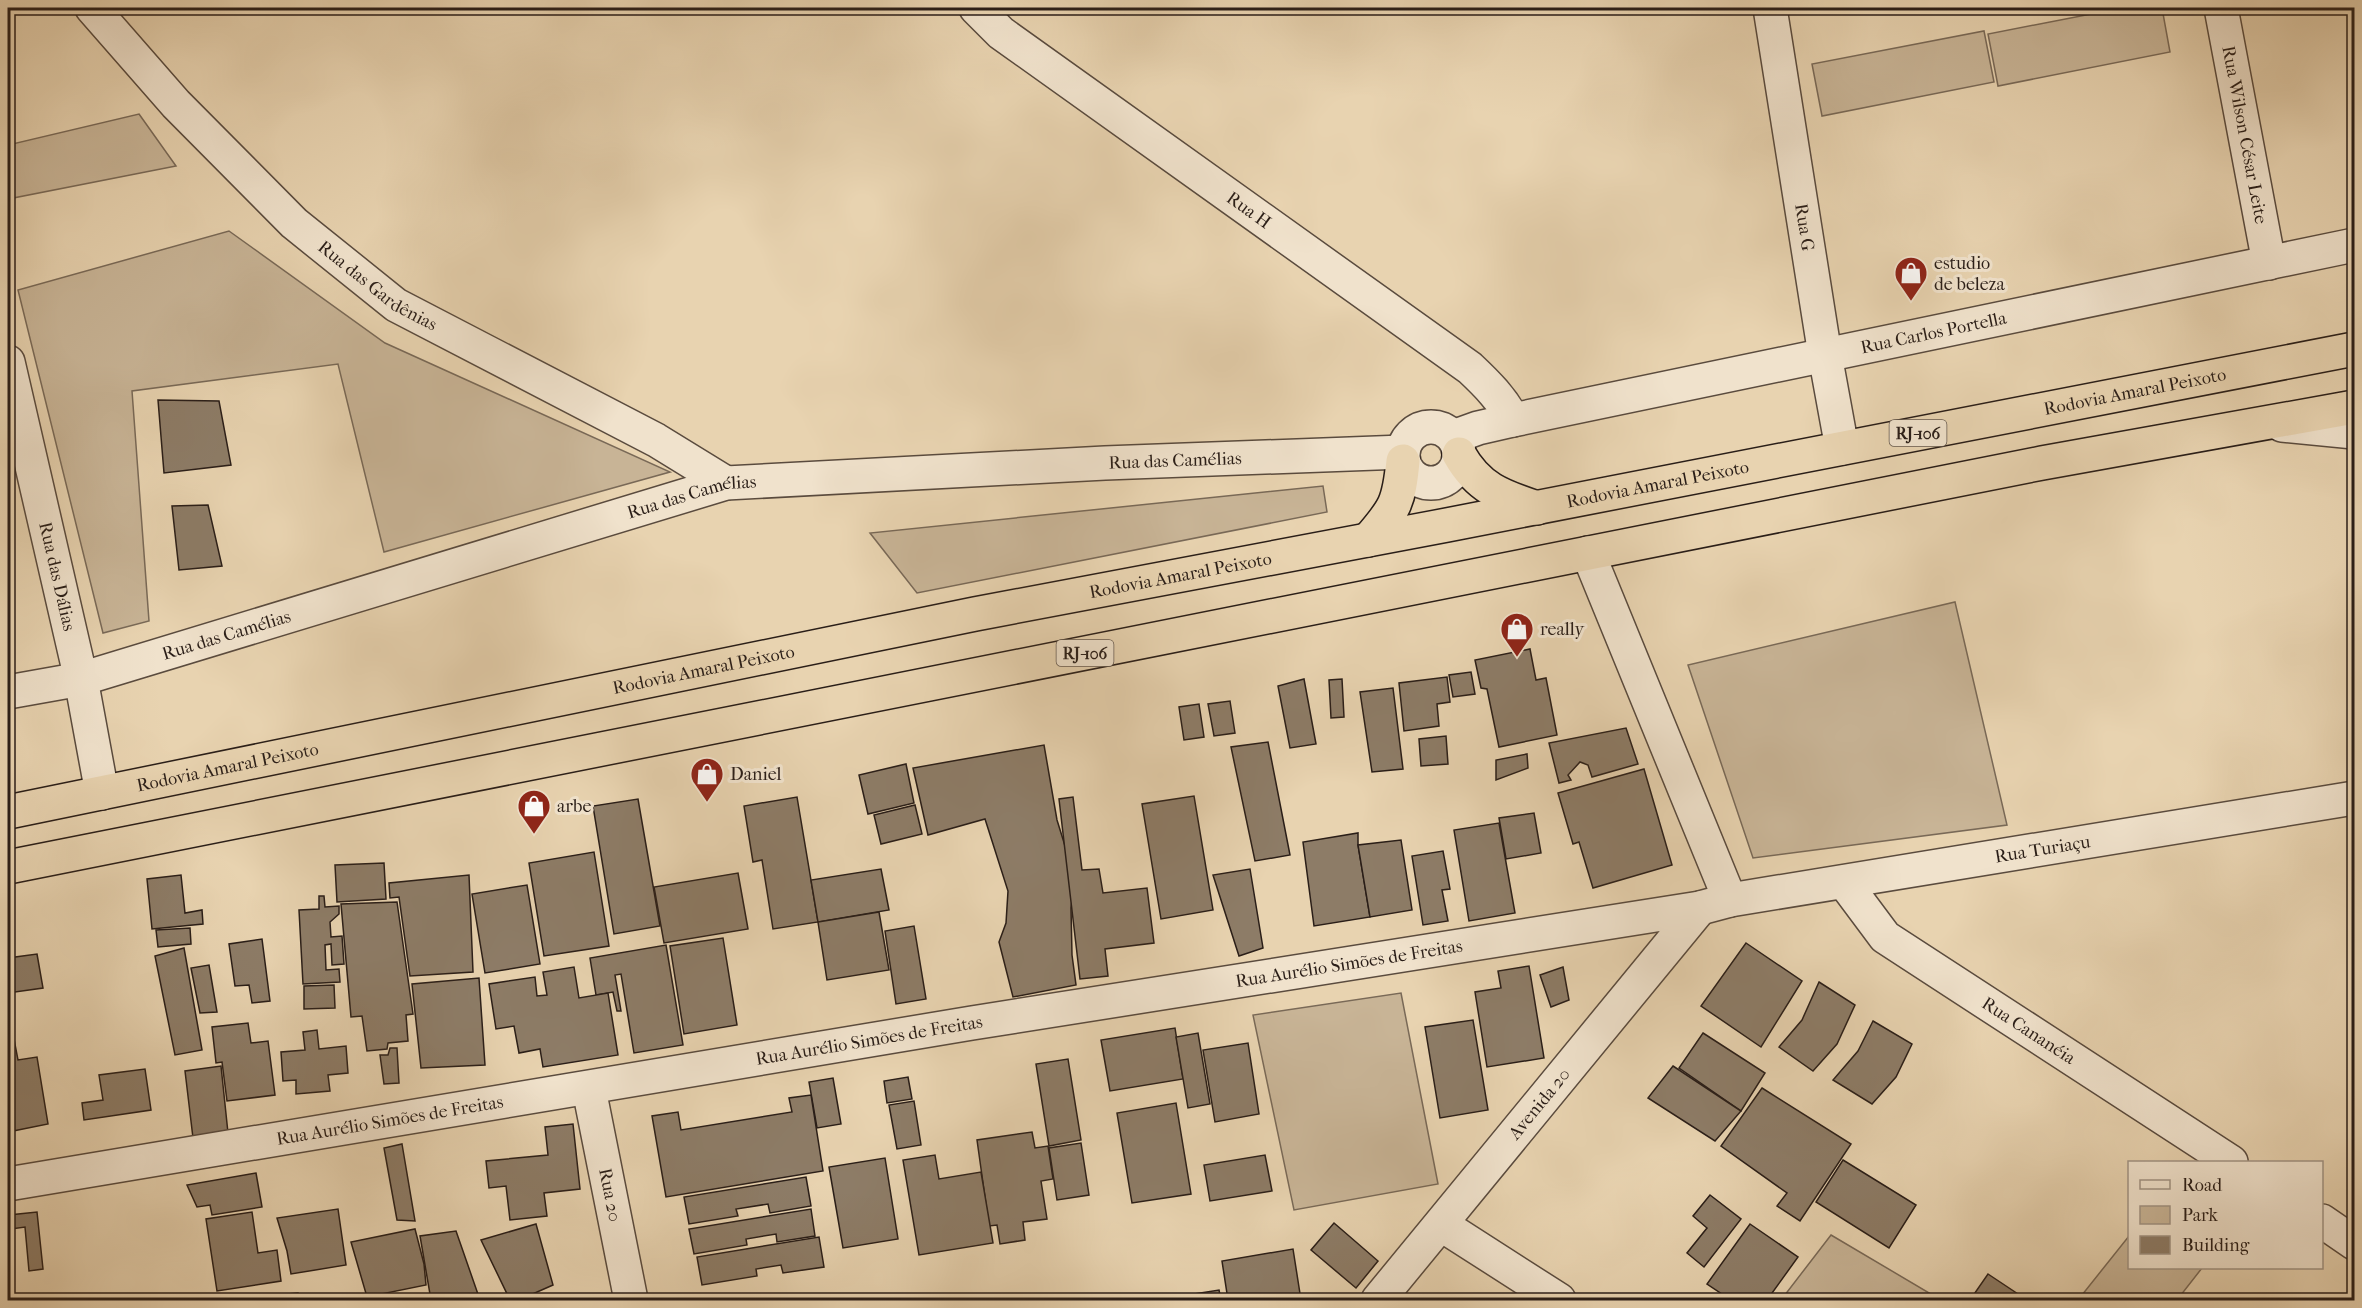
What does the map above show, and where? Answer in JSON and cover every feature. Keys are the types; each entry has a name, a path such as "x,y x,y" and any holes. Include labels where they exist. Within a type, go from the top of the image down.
{"highway":[{"name":"Rodovia Amaral Peixoto","path":"8,812 963,616 2355,349"},
{"name":"RJ-106","path":"8,867 2042,463 2355,407"},
{"path":"1456,445 1468,470 1483,484 1499,494 1537,507"},
{"path":"1368,540 1398,500 1403,457"}],"street":[{"name":"Rua das Gardênias","path":"92,8 176,104 294,224 396,305 656,440 726,483"},
{"name":"Rua H","path":"976,8 1001,33 1470,368 1492,388 1505,404 1513,420"},
{"name":"Rua G","path":"1770,8 1842,448"},
{"name":"Rua Wilson César Leite","path":"2221,8 2269,263"},
{"name":"Rua Carlos Portella","path":"1513,420 2355,245"},
{"name":"Rua das Dálias","path":"8,362 81,679 102,794"},
{"path":"1456,445 1478,428 1513,420"},
{"path":"2265,423 2355,432"},
{"path":"1428,427 1438,428 1456,445 1455,471 1440,482 1422,482 1407,470 1403,457 1406,443 1419,430 1428,427"},
{"name":"Rua das Camélias","path":"8,692 81,679 726,483 1105,463 1403,457"},
{"path":"1588,553 1715,904"},
{"name":"Rua Turiaçu","path":"1715,904 2355,798"},
{"name":"Rua Cananéia","path":"1844,882 1884,937 2229,1161"},
{"name":"Rua Aurélio Simões de Freitas","path":"8,1184 984,1022 1715,904"},
{"name":"Avenida 20","path":"1378,1300 1715,904"},
{"name":"Rua 20","path":"589,1089 631,1300"},
{"path":"2323,1222 2355,1243"},
{"path":"1442,1225 1559,1300"}],"green space":[{"path":"2122,8 2162,8 2170,52 1998,86 1988,34"},
{"path":"1984,31 1994,82 1822,116 1812,64"},
{"path":"139,114 176,166 8,199 8,145"},
{"path":"229,231 385,343 670,472 384,552 338,364 132,391 149,621 103,633 18,290"},
{"path":"1323,486 1327,512 917,593 870,533"},
{"path":"1955,602 2007,825 1753,858 1688,665"},
{"path":"1401,993 1438,1184 1294,1210 1253,1015"},
{"path":"1831,1235 1941,1300 1781,1300"},
{"path":"2128,1237 2128,1269 2201,1269 2177,1300 2078,1300"}],"building":[{"path":"158,400 219,401 231,465 164,473"},
{"path":"208,505 222,566 179,570 172,506"},
{"path":"1530,649 1536,680 1546,678 1557,735 1499,747 1487,689 1481,688 1475,660"},
{"path":"1471,672 1475,694 1453,697 1449,675"},
{"path":"1447,677 1450,702 1437,704 1439,726 1404,731 1399,683"},
{"path":"1304,679 1316,744 1290,748 1278,686"},
{"path":"1342,679 1344,717 1331,718 1329,680"},
{"path":"1393,688 1403,769 1372,772 1360,692"},
{"path":"1230,701 1235,733 1214,736 1208,704"},
{"path":"1199,704 1204,737 1184,740 1179,707"},
{"path":"1626,728 1638,764 1592,777 1588,765 1580,762 1568,775 1571,780 1559,783 1549,743"},
{"path":"1446,736 1448,764 1421,766 1419,739"},
{"path":"1268,742 1290,855 1255,861 1231,747"},
{"path":"1044,745 1057,820 1075,878 1071,908 1072,955 1076,985 1013,997 999,942 1006,923 1008,891 985,819 928,835 913,768"},
{"path":"1527,754 1528,768 1496,780 1496,760"},
{"path":"906,764 914,803 868,814 859,775"},
{"path":"1644,769 1672,865 1593,888 1579,842 1573,844 1558,793"},
{"path":"1194,796 1213,910 1161,919 1142,804"},
{"path":"797,797 818,922 773,929 762,860 753,862 744,806"},
{"path":"1073,797 1082,870 1099,869 1103,893 1147,888 1154,943 1105,949 1108,976 1080,979 1059,799"},
{"path":"638,799 660,926 614,934 593,806"},
{"path":"915,805 922,834 881,844 874,815"},
{"path":"1534,813 1541,853 1506,859 1499,818"},
{"path":"1499,823 1515,913 1469,921 1454,830"},
{"path":"1358,833 1370,917 1314,926 1303,842"},
{"path":"1401,840 1412,910 1370,917 1358,845"},
{"path":"1443,851 1450,889 1442,890 1448,921 1423,925 1412,856"},
{"path":"594,852 609,946 544,956 529,863"},
{"path":"384,863 386,899 337,902 335,865"},
{"path":"881,869 889,910 818,922 811,880"},
{"path":"1250,869 1263,948 1239,956 1213,875"},
{"path":"738,873 748,929 664,943 654,887"},
{"path":"181,875 185,913 202,910 203,924 152,929 147,879"},
{"path":"469,875 473,972 410,976 399,897 390,898 389,883"},
{"path":"527,885 540,964 485,973 472,894"},
{"path":"319,896 324,896 325,907 339,906 339,914 330,922 331,937 342,936 344,964 332,965 331,944 325,945 326,970 339,969 340,982 303,984 299,910 319,909"},
{"path":"397,902 413,1014 406,1015 408,1041 388,1043 387,1049 367,1051 362,1016 351,1017 341,904"},
{"path":"879,912 889,970 827,980 818,922"},
{"path":"914,926 926,999 896,1004 885,931"},
{"path":"190,928 191,944 158,947 156,930"},
{"path":"723,938 737,1025 684,1034 670,946"},
{"path":"262,939 270,1001 252,1003 249,985 235,986 229,944"},
{"path":"1746,943 1802,981 1761,1047 1701,1006"},
{"path":"666,945 683,1045 634,1053 621,974 615,975 621,1011 617,1011 613,992 596,995 590,958"},
{"path":"184,948 202,1050 175,1055 155,956"},
{"path":"37,954 43,988 8,993 8,958"},
{"path":"209,965 217,1012 200,1013 191,968"},
{"path":"1529,966 1544,1058 1487,1067 1475,992 1501,988 1498,971"},
{"path":"574,967 579,998 608,993 618,1055 543,1067 540,1049 519,1053 514,1026 496,1029 489,984 535,977 537,996 547,995 543,972"},
{"path":"1563,967 1569,1000 1551,1007 1540,975"},
{"path":"479,978 485,1065 421,1068 412,984"},
{"path":"1819,982 1855,1005 1837,1044 1813,1071 1779,1047 1802,1020"},
{"path":"334,985 335,1008 304,1009 304,986"},
{"path":"8,1008 18,1060 37,1057 48,1124 8,1132"},
{"path":"1473,1020 1488,1110 1440,1118 1425,1027"},
{"path":"1873,1021 1912,1044 1896,1077 1872,1104 1833,1080 1858,1051"},
{"path":"248,1023 251,1043 268,1041 275,1095 227,1101 222,1062 216,1063 212,1027"},
{"path":"1175,1028 1183,1079 1110,1091 1101,1040"},
{"path":"317,1030 319,1049 346,1046 348,1073 328,1075 330,1091 296,1094 296,1080 283,1081 281,1052 305,1050 303,1032"},
{"path":"1198,1033 1210,1104 1188,1108 1176,1037"},
{"path":"1703,1033 1765,1073 1741,1111 1679,1068"},
{"path":"1248,1043 1259,1114 1215,1122 1203,1050"},
{"path":"390,1048 397,1048 399,1083 384,1084 380,1055 388,1055"},
{"path":"1068,1059 1081,1140 1049,1146 1036,1064"},
{"path":"221,1066 228,1133 193,1138 185,1071"},
{"path":"1673,1066 1741,1111 1715,1141 1648,1098"},
{"path":"145,1069 151,1110 84,1120 82,1103 103,1100 99,1075"},
{"path":"908,1077 912,1099 887,1103 884,1081"},
{"path":"833,1078 841,1124 817,1128 809,1082"},
{"path":"1762,1088 1851,1144 1800,1221 1777,1206 1787,1193 1721,1146"},
{"path":"811,1095 823,1171 666,1197 652,1116 678,1112 681,1130 792,1112 789,1098"},
{"path":"914,1101 921,1145 897,1149 889,1105"},
{"path":"1176,1103 1191,1194 1132,1203 1117,1113"},
{"path":"573,1124 580,1189 544,1193 547,1216 510,1220 506,1186 489,1188 486,1161 548,1155 545,1127"},
{"path":"1032,1132 1035,1148 1048,1146 1053,1179 1041,1181 1047,1219 1023,1222 1025,1240 1000,1244 997,1225 989,1226 977,1140"},
{"path":"1081,1143 1089,1195 1057,1200 1049,1148"},
{"path":"402,1144 415,1221 397,1220 384,1148"},
{"path":"935,1155 939,1179 981,1172 993,1243 919,1255 903,1160"},
{"path":"1265,1155 1272,1191 1210,1201 1204,1165"},
{"path":"885,1158 898,1239 843,1248 829,1167"},
{"path":"1843,1160 1916,1205 1889,1248 1816,1202"},
{"path":"256,1173 262,1207 212,1215 210,1205 197,1207 187,1185"},
{"path":"806,1177 811,1206 770,1213 768,1204 736,1209 738,1216 689,1224 684,1197"},
{"path":"1710,1195 1741,1219 1704,1267 1687,1253 1707,1228 1693,1216"},
{"path":"338,1209 346,1265 291,1274 277,1218"},
{"path":"811,1209 815,1236 777,1242 776,1234 746,1239 747,1245 694,1254 689,1229"},
{"path":"37,1212 43,1269 29,1271 25,1227 11,1229 9,1215"},
{"path":"252,1212 258,1253 277,1250 281,1281 217,1291 206,1219"},
{"path":"1334,1223 1378,1261 1356,1288 1311,1250"},
{"path":"536,1224 553,1285 519,1300 510,1300 481,1240"},
{"path":"1750,1224 1798,1257 1767,1300 1731,1300 1707,1284"},
{"path":"415,1229 424,1264 426,1285 367,1297 351,1242"},
{"path":"456,1231 480,1300 431,1300 420,1236"},
{"path":"819,1237 824,1267 783,1273 781,1265 756,1269 757,1276 702,1285 697,1257"},
{"path":"1293,1249 1301,1300 1228,1300 1222,1261"},
{"path":"1988,1274 2027,1300 1970,1300"},
{"path":"1219,1290 1221,1300 1169,1300 1169,1298"},
{"path":"298,1293 300,1300 276,1300 275,1295"}],"place":[{"name":"estudio de beleza","path":"1911,302"},
{"name":"really","path":"1517,658"},
{"name":"Daniel","path":"707,803"},
{"name":"arbe","path":"534,835"}]}
